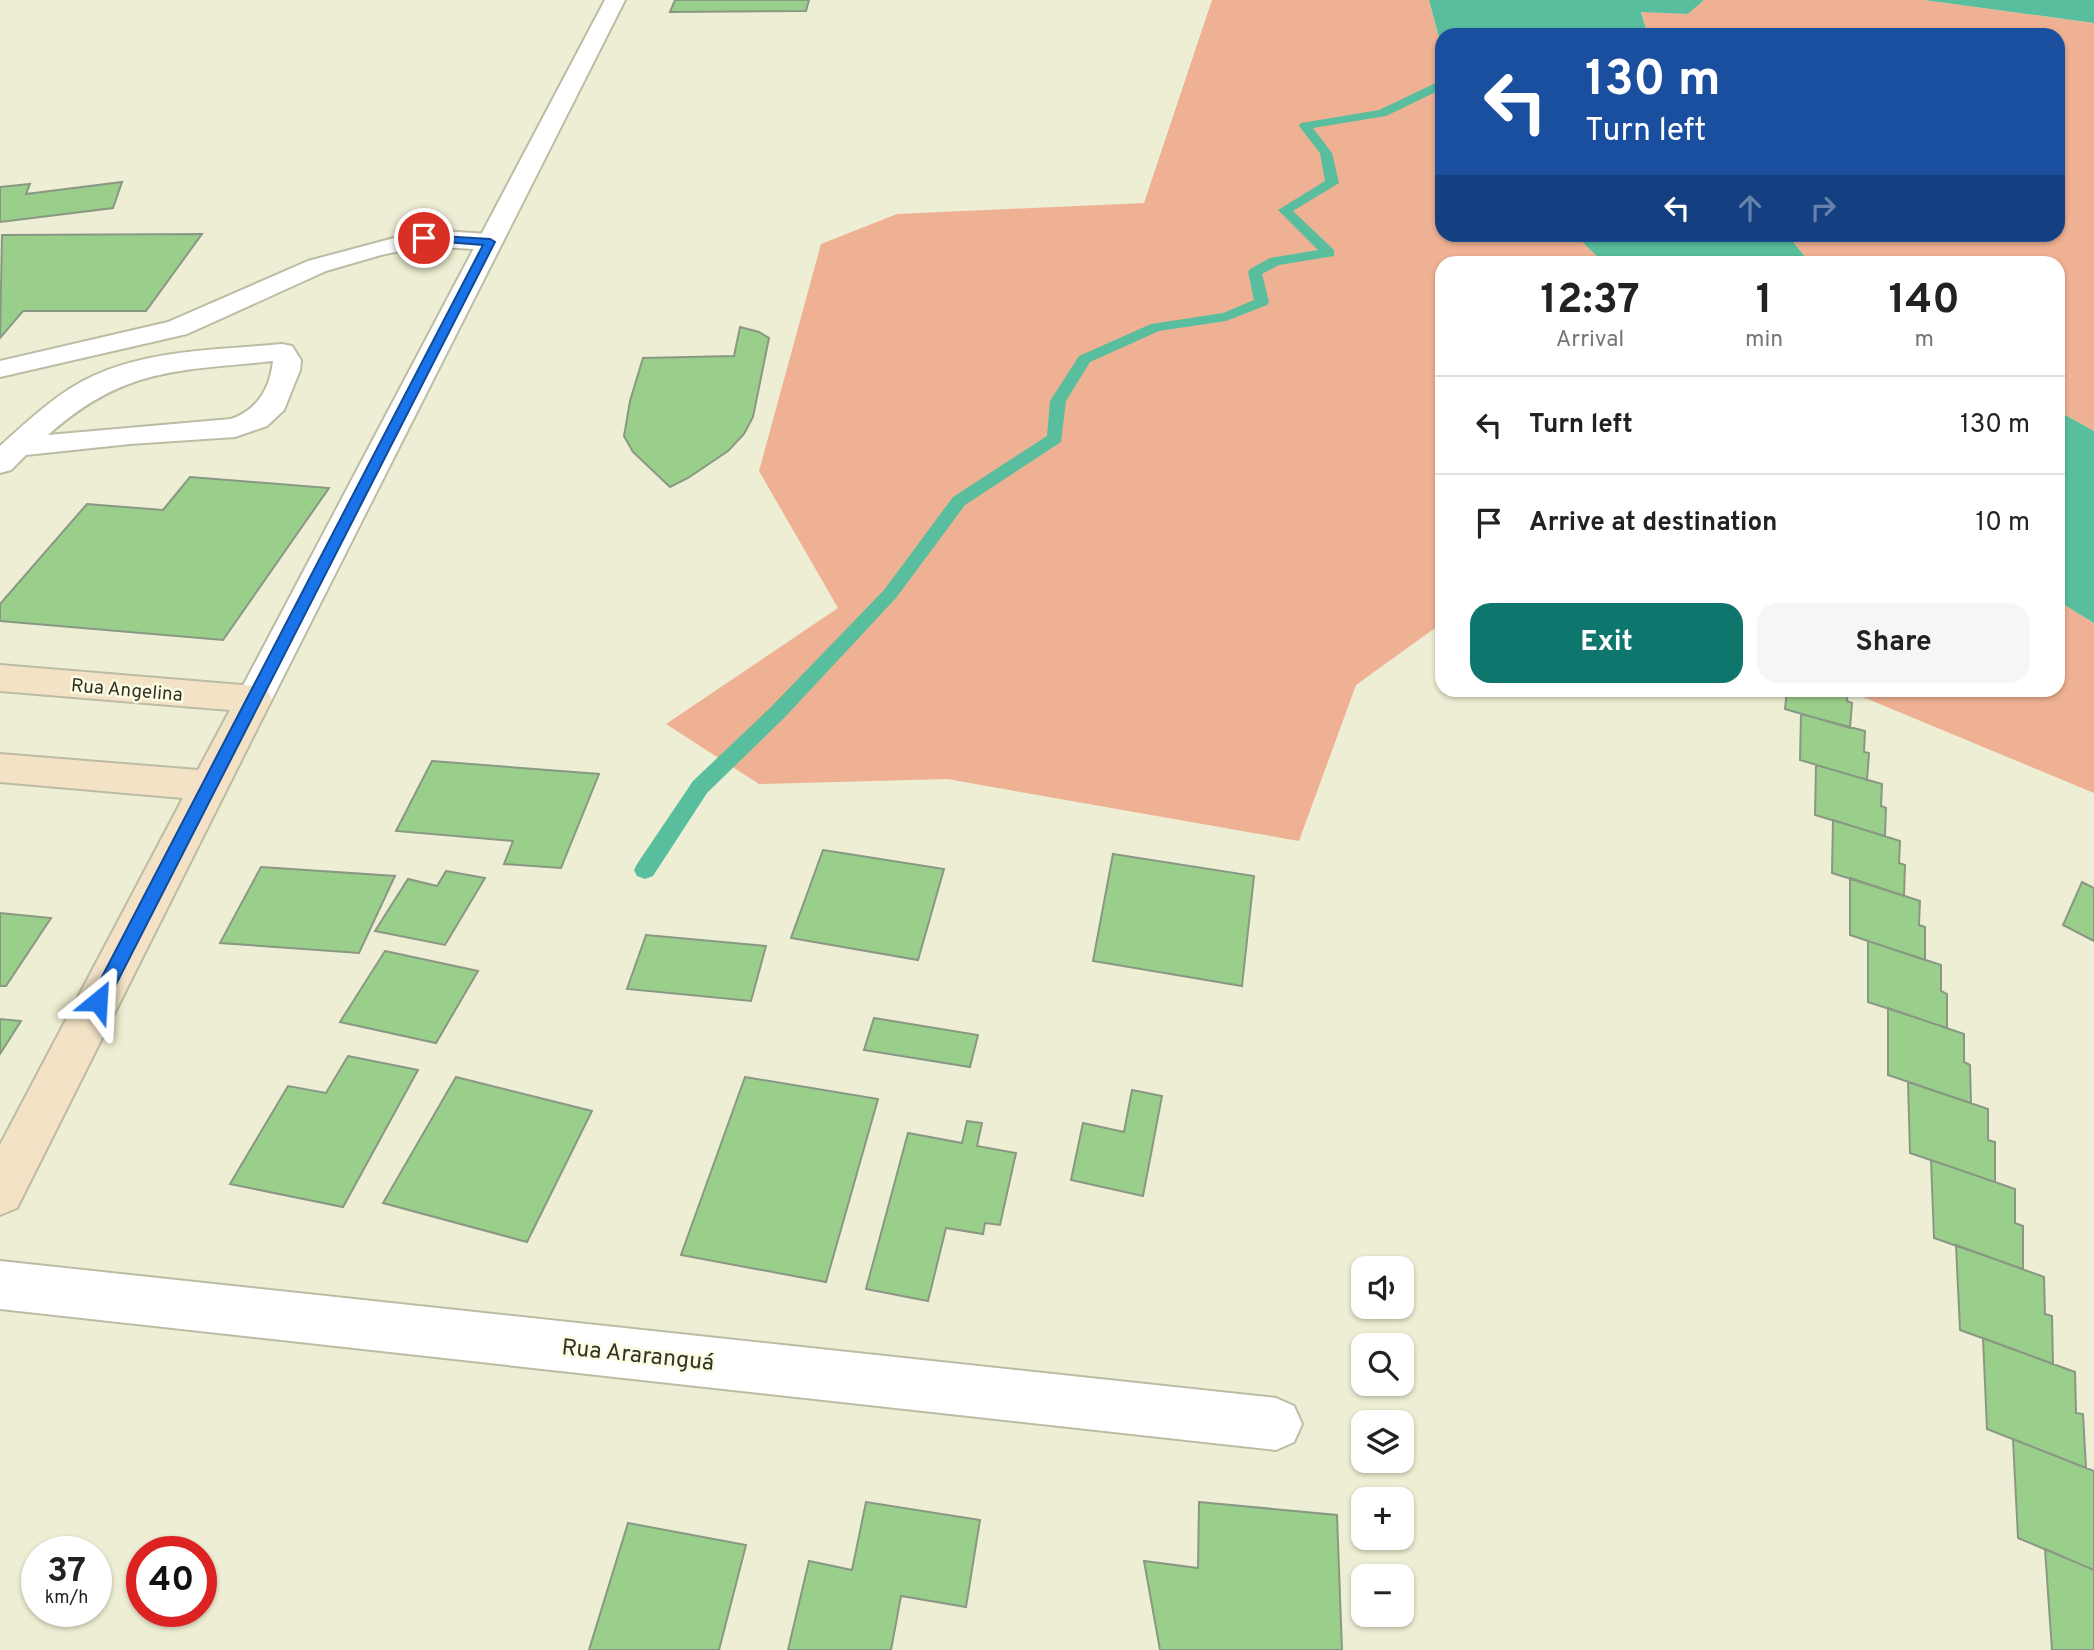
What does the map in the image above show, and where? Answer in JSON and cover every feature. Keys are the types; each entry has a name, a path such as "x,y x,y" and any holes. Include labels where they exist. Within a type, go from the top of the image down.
{"street":[{"path":"0,1192 615,0"},
{"path":"0,369 177,328 317,266 375,249 424,238 490,242"},
{"path":"282,352 287,360 286,370 269,410 257,421 235,428 130,435 9,455 83,393 117,376 166,365 282,352"},
{"name":"Rua Angelina","path":"0,678 254,699"},
{"path":"0,768 209,786"},
{"name":"Rua Araranguá","path":"0,1284 1276,1424"}],"shaded area":[{"path":"1212,0 1429,0 1436,28 1435,242 1582,242 1597,256 1435,256 1435,628 1356,685 1299,841 947,779 759,784 666,724 838,608 759,471 821,244 897,214 1144,203"},
{"path":"1429,0 1704,0 1688,14 1641,12 1646,28 1436,28"},
{"path":"1704,0 1924,0 2094,23 2094,431 2065,415 2065,256 1804,256 1793,242 2065,242 2065,28 1646,28 1641,11 1688,14"},
{"path":"1924,0 2094,0 2094,23"},
{"path":"1582,242 1793,242 1804,256 1597,256"},
{"path":"2065,415 2094,431 2094,623 2065,605"},
{"path":"2065,605 2094,623 2094,793 1863,697 2065,697"}],"building":[{"path":"675,0 809,0 806,11 670,12"},
{"path":"122,182 113,208 0,222 0,187 30,184 26,194"},
{"path":"202,234 146,311 23,311 0,338 2,235"},
{"path":"740,327 769,338 753,417 744,434 728,451 670,487 633,452 624,436 630,401 643,358 734,356"},
{"path":"190,477 329,488 223,640 0,621 0,604 87,504 163,510"},
{"path":"1786,697 1847,697 1847,701 1852,703 1850,728 1785,709"},
{"path":"1801,714 1865,731 1864,752 1869,753 1867,780 1800,760"},
{"path":"432,761 599,774 561,868 504,864 513,841 396,831"},
{"path":"1816,765 1882,784 1881,806 1886,808 1885,836 1815,815"},
{"path":"1833,820 1900,841 1899,863 1905,865 1904,896 1832,873"},
{"path":"823,850 944,869 918,960 791,938"},
{"path":"1113,854 1254,876 1242,986 1093,961"},
{"path":"261,867 395,876 359,953 220,943"},
{"path":"446,871 485,878 445,945 375,931 408,879 437,886"},
{"path":"1850,878 1920,901 1919,925 1925,927 1925,960 1850,935"},
{"path":"2082,882 2094,888 2094,941 2063,925"},
{"path":"0,913 51,918 6,986 0,986"},
{"path":"646,935 766,946 751,1001 627,989"},
{"path":"1868,941 1941,965 1941,991 1947,994 1947,1028 1868,1002"},
{"path":"385,951 478,971 436,1043 340,1022"},
{"path":"1888,1008 1964,1034 1964,1062 1970,1065 1971,1103 1888,1075"},
{"path":"874,1018 978,1035 970,1067 864,1050"},
{"path":"0,1019 21,1021 0,1054"},
{"path":"348,1056 418,1070 343,1207 230,1184 288,1086 326,1093"},
{"path":"456,1077 592,1111 527,1242 383,1203"},
{"path":"745,1077 878,1099 826,1282 681,1255"},
{"path":"1908,1082 1988,1109 1988,1140 1995,1142 1995,1182 1910,1153"},
{"path":"1132,1090 1162,1096 1143,1196 1071,1180 1083,1123 1124,1132"},
{"path":"967,1121 982,1123 977,1146 1016,1153 1000,1225 985,1223 983,1234 946,1228 928,1301 866,1289 908,1133 962,1143"},
{"path":"1931,1160 2015,1189 2015,1223 2023,1226 2023,1269 1934,1238"},
{"path":"1956,1245 2044,1277 2045,1314 2052,1316 2053,1364 1960,1330"},
{"path":"1983,1338 2075,1372 2076,1413 2083,1414 2086,1468 1987,1429"},
{"path":"2013,1439 2094,1471 2094,1570 2018,1538"},
{"path":"866,1502 980,1520 966,1607 901,1596 891,1650 788,1650 809,1561 852,1570"},
{"path":"1199,1502 1337,1515 1342,1650 1160,1650 1144,1561 1198,1568"},
{"path":"628,1523 746,1545 719,1650 589,1650"},
{"path":"2045,1549 2094,1570 2094,1650 2052,1650"}],"waterway":[{"path":"645,870 700,787 778,712 890,594 959,501 1055,438 1058,401 1084,359 1156,327 1226,317 1262,302 1255,272 1275,261 1329,253 1285,210 1332,183 1326,153 1305,126 1382,113 1435,87"}],"route":[{"path":"98,1001 490,242 424,238"}]}
